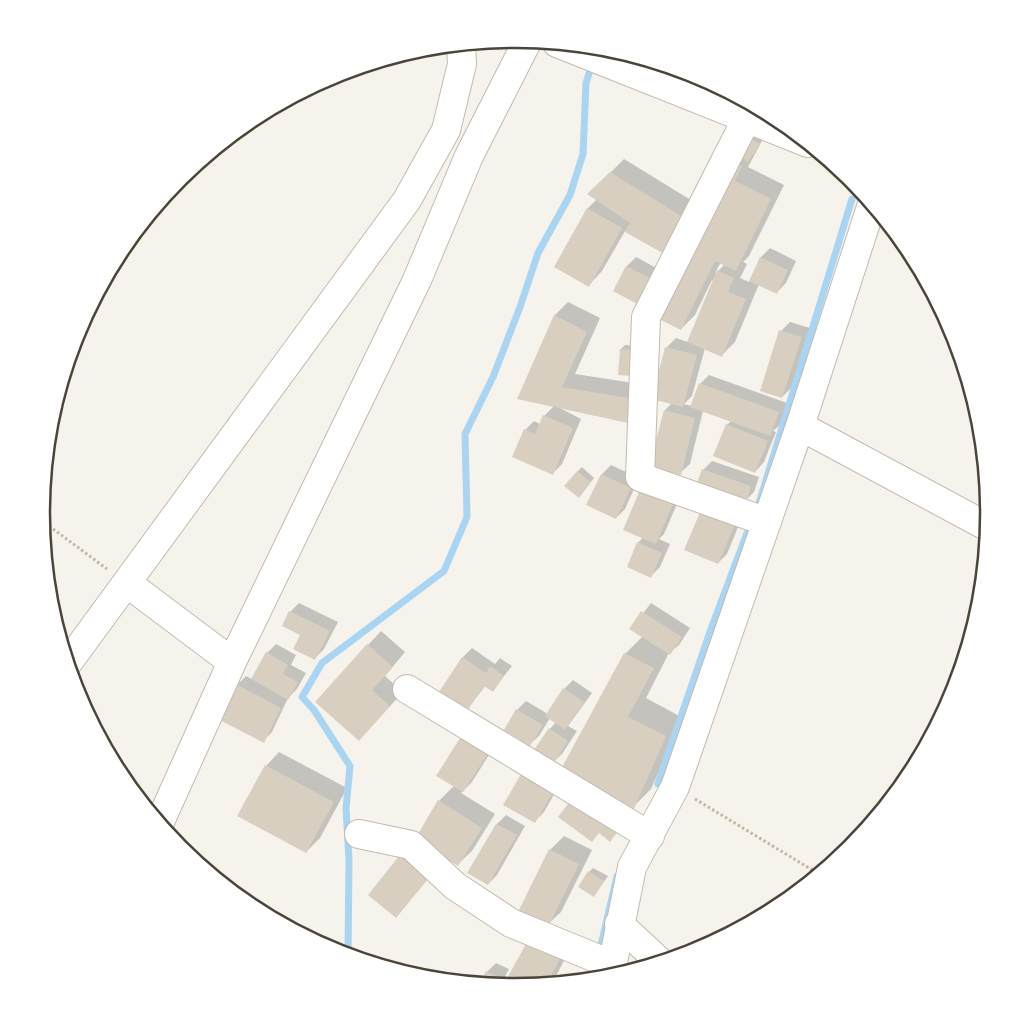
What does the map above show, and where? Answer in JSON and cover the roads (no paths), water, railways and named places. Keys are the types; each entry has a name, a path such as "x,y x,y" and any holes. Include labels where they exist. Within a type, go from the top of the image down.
{"street":[{"path":"162,817 232,662 418,280 469,156 524,48"},
{"path":"72,658 407,200 446,130 462,64 461,50"},
{"path":"578,51 750,111"},
{"path":"752,112 646,317 640,477 767,522"},
{"path":"611,969 632,867 675,787 800,426 870,212"},
{"path":"800,426 980,523"},
{"path":"127,583 232,662"},
{"path":"407,690 650,836"},
{"path":"359,834 411,845 455,886 511,923 608,970"},
{"path":"619,924 655,957"}],"waterway":[{"path":"348,947 349,860 346,808 350,766 314,710 302,697 322,663 444,571 467,517 465,434 493,377 520,307 538,253 570,195 583,154 586,83 592,64"},
{"path":"759,503 852,199"},
{"path":"658,784 711,629 747,533"},
{"path":"599,954 617,876"},
{"path":"596,972 597,964"}]}
